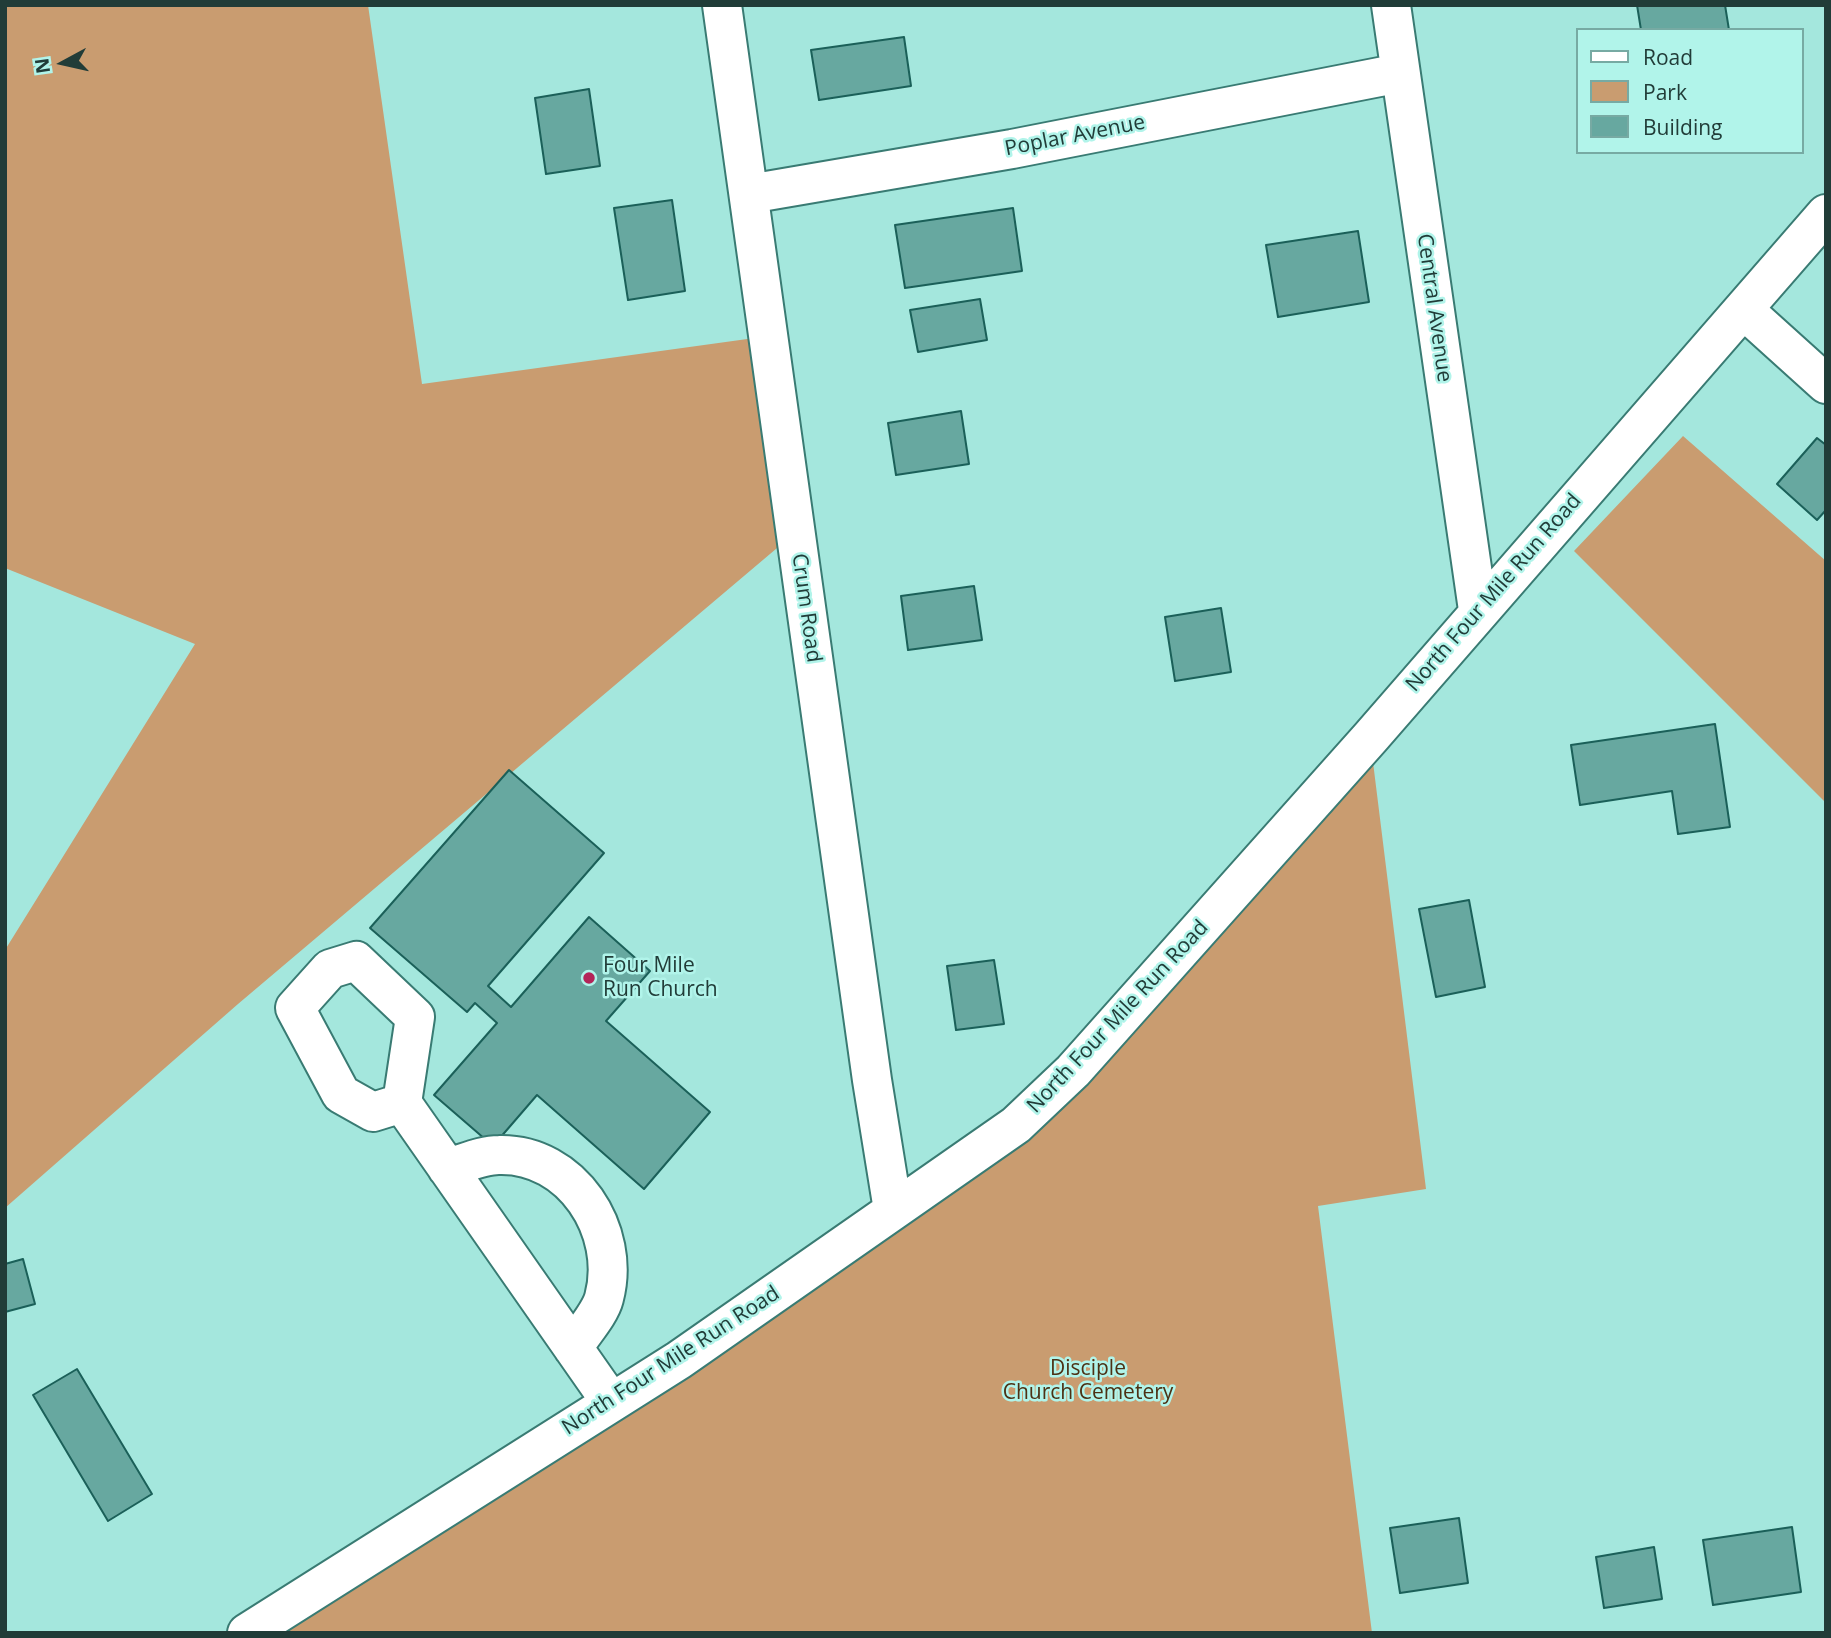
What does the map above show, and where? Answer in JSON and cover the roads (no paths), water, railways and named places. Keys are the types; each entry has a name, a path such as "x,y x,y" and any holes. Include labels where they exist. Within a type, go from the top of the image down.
{"street":[{"name":"Crum Road","path":"722,5 872,1080 893,1209"},
{"name":"Central Avenue","path":"1391,5 1478,610"},
{"name":"Poplar Avenue","path":"749,194 822,179 1012,149 1400,73"},
{"name":"North Four Mile Run Road","path":"247,1633 679,1360 1016,1125 1073,1071 1370,738 1478,610 1826,214"},
{"path":"1744,310 1826,384"},
{"path":"402,1103 611,1402"},
{"path":"447,1168 499,1155 539,1162 573,1185 599,1219 609,1263 604,1300 573,1348"}],"place":[{"name":"Four Mile Run Church","path":"589,978"}],"park label":[{"name":"Disciple Church Cemetery","path":"1088,1381"}]}
